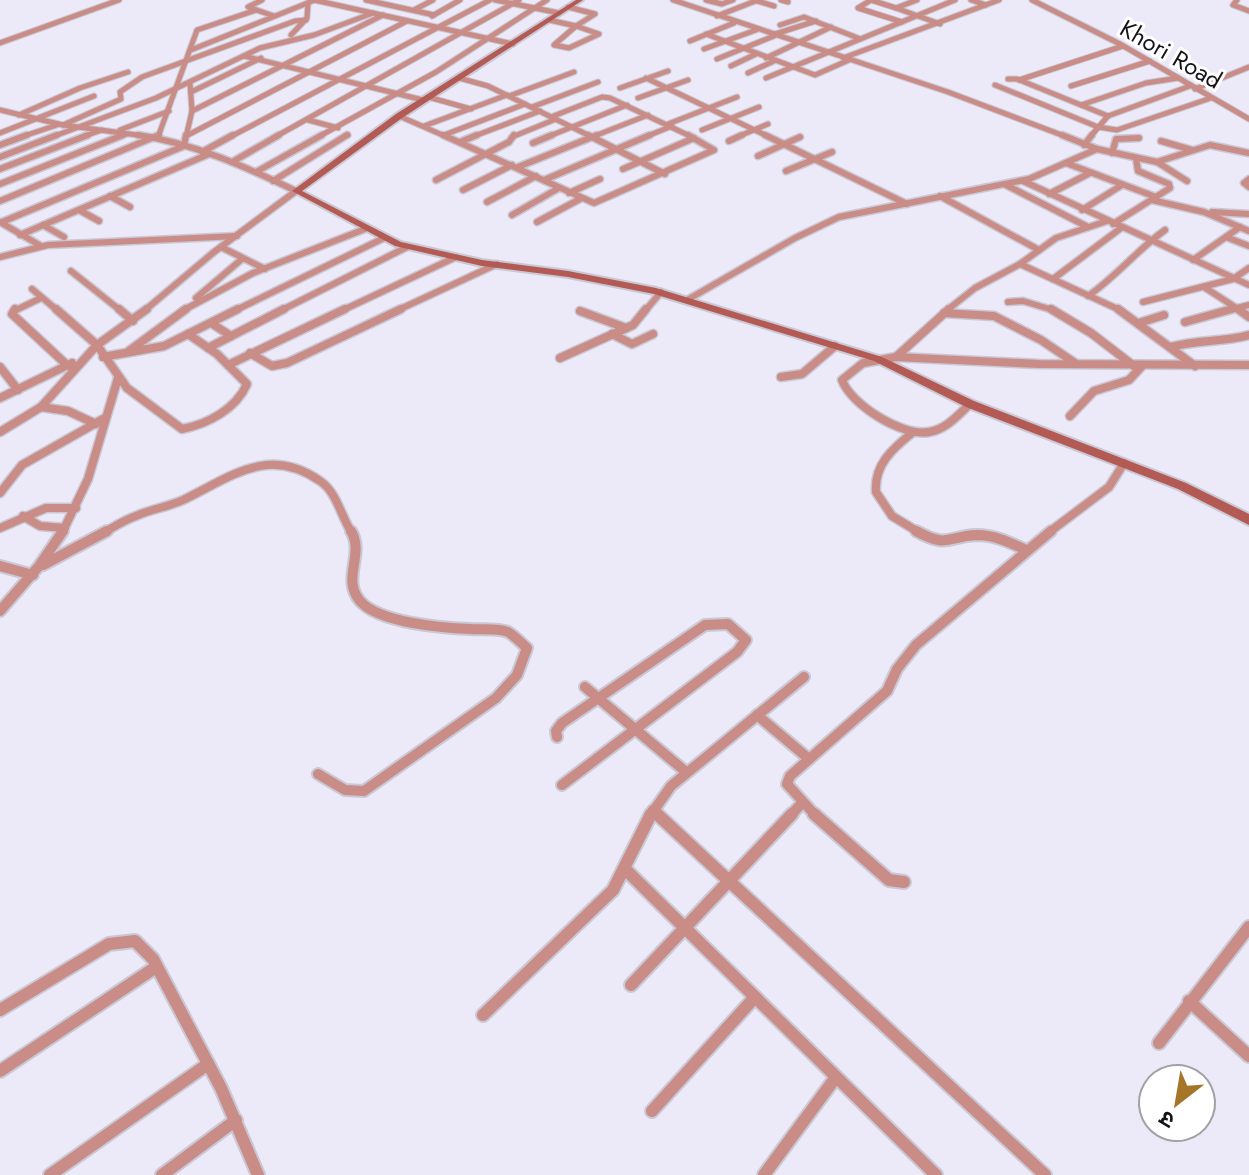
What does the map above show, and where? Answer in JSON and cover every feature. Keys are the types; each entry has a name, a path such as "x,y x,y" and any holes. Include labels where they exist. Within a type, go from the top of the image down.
{"street":[{"path":"0,43 119,0"},
{"path":"262,0 248,6 274,16"},
{"path":"191,50 314,0 513,44"},
{"path":"354,9 368,0 434,15"},
{"path":"395,6 406,0"},
{"path":"414,10 433,0"},
{"path":"419,23 460,0"},
{"path":"20,235 206,153 407,41 440,28 492,0 516,2 559,13"},
{"path":"256,172 398,93 547,0"},
{"path":"0,432 41,407 97,345 133,321 221,247 296,191 425,98 580,0"},
{"path":"673,0 734,23 948,92 1084,145 1157,162 1187,181"},
{"path":"689,6 704,0 723,4 733,0"},
{"path":"717,16 756,0 774,6"},
{"path":"781,0 788,2"},
{"path":"902,22 858,8 871,0 941,24"},
{"path":"896,8 917,0"},
{"path":"766,78 819,51 955,0"},
{"path":"971,0 986,5"},
{"path":"706,34 789,67 819,75 866,50 999,0"},
{"name":"Khori Road","path":"1032,0 1123,46 1249,119"},
{"path":"1237,0 1233,5 1249,11"},
{"path":"232,162 516,2"},
{"path":"294,37 310,13 308,3"},
{"path":"549,20 576,27 599,34 569,48 554,45 576,27 595,13 568,7"},
{"path":"160,138 199,28 256,10"},
{"path":"0,157 178,88 267,46 373,13"},
{"path":"192,111 383,15"},
{"path":"780,25 800,17 858,38"},
{"path":"0,145 121,99 120,92 142,77 306,20"},
{"path":"0,201 160,138 188,134 407,21"},
{"path":"717,59 816,21"},
{"path":"257,22 294,37"},
{"path":"690,41 734,23"},
{"path":"766,58 831,27"},
{"path":"704,49 756,30"},
{"path":"844,42 866,50"},
{"path":"1019,80 1123,46"},
{"path":"731,66 756,54"},
{"path":"244,56 471,109"},
{"path":"191,92 261,58"},
{"path":"748,73 774,61"},
{"path":"1071,86 1150,61"},
{"path":"1084,145 1108,116 1249,67"},
{"path":"620,88 668,71"},
{"path":"19,115 80,88 128,72"},
{"path":"424,126 574,72"},
{"path":"459,78 488,86 665,174"},
{"path":"646,78 907,204"},
{"path":"1080,105 1146,83 1178,78"},
{"path":"1008,79 1019,80 1108,116"},
{"path":"638,98 688,80"},
{"path":"444,135 598,82"},
{"path":"1,222 184,146 192,111 190,83"},
{"path":"995,85 1098,127 1117,130 1211,98"},
{"path":"0,133 40,120 94,96"},
{"path":"399,116 424,126 486,153 515,166 580,199 598,203 712,153 712,147 627,105 602,97 514,135 509,142 486,153 436,180"},
{"path":"544,180 737,97"},
{"path":"533,143 627,105"},
{"path":"702,130 759,107"},
{"path":"0,110 61,124 160,138 206,153 256,172 365,229 407,247 661,292 878,359 970,404 1182,486 1249,520"},
{"path":"117,131 169,111"},
{"path":"460,142 540,111"},
{"path":"0,117 10,112"},
{"path":"463,190 515,166 648,115"},
{"path":"308,120 367,140"},
{"path":"729,141 768,124"},
{"path":"0,169 105,129"},
{"path":"0,184 130,133"},
{"path":"273,181 348,135"},
{"path":"758,156 800,137"},
{"path":"623,169 694,138"},
{"path":"1112,153 1116,139 1139,138"},
{"path":"1161,141 1192,150"},
{"path":"1157,162 1192,150 1221,146 1249,153"},
{"path":"687,300 795,238 839,217 1023,181 1097,149"},
{"path":"786,171 832,152"},
{"path":"37,155 70,174"},
{"path":"896,357 975,288 1020,264 1063,234 1110,222 1154,199 1171,186 1138,171 1136,158"},
{"path":"1066,163 1154,199 1204,212 1249,231"},
{"path":"1049,194 1090,173"},
{"path":"487,202 536,176"},
{"path":"569,193 600,179"},
{"path":"1249,179 1244,183 1249,187"},
{"path":"1023,181 1249,285"},
{"path":"1006,184 1088,227"},
{"path":"1082,210 1122,185"},
{"path":"512,215 559,188"},
{"path":"110,196 130,207"},
{"path":"939,196 1039,250"},
{"path":"537,222 580,199"},
{"path":"79,210 99,221"},
{"path":"1204,212 1249,214"},
{"path":"1,222 41,246"},
{"path":"43,225 64,237"},
{"path":"1193,260 1240,227"},
{"path":"1053,279 1121,228"},
{"path":"183,309 265,269 324,249 365,229"},
{"path":"1088,296 1118,275 1150,241 1165,230"},
{"path":"0,257 41,246 237,236"},
{"path":"1226,237 1249,246"},
{"path":"103,357 158,348 384,238"},
{"path":"221,247 265,269"},
{"path":"208,348 407,247"},
{"path":"350,255 370,266"},
{"path":"228,365 456,257"},
{"path":"129,351 242,259"},
{"path":"250,353 272,366 287,363 497,264"},
{"path":"1020,264 1139,323 1195,366"},
{"path":"1143,302 1233,279 1249,268"},
{"path":"322,269 341,280"},
{"path":"71,271 133,321"},
{"path":"1204,287 1249,317"},
{"path":"32,289 97,345 118,378 176,427 190,428 211,418 243,393 247,384 188,334"},
{"path":"277,291 295,304"},
{"path":"560,358 626,328 642,317 661,292"},
{"path":"41,298 15,309 12,314 68,366"},
{"path":"1008,302 1024,299 1042,305 1083,328 1138,366"},
{"path":"250,305 268,317"},
{"path":"1185,322 1249,305"},
{"path":"580,311 626,328"},
{"path":"944,313 994,316 1041,340 1075,363"},
{"path":"1139,323 1164,315"},
{"path":"211,323 231,336"},
{"path":"612,334 632,344 653,334"},
{"path":"1170,347 1199,339 1229,340 1249,335"},
{"path":"781,377 802,374 835,346"},
{"path":"0,398 86,357"},
{"path":"970,404 946,426 933,432 912,433 886,422 842,384 853,368 878,359 896,357 1039,364 1249,365"},
{"path":"1070,416 1094,391 1129,380 1138,366"},
{"path":"0,367 18,390"},
{"path":"0,611 43,565 76,508 90,474 100,421 118,378"},
{"path":"41,407 100,421"},
{"path":"0,493 22,465 100,421"},
{"path":"912,433 881,462 876,474 877,497 891,516 939,542 977,535 1000,539 1026,550"},
{"path":"43,565 118,524 180,501 231,474 252,466 280,463 320,481 333,494 341,516 355,538 352,590 362,604 386,615 437,628 506,631 527,648 517,675 496,698 364,791 351,794 318,774"},
{"path":"904,882 889,880 802,803 787,784 790,776 887,691 897,669 916,645 1026,550 1109,487 1124,463"},
{"path":"0,528 23,516 59,505 76,508"},
{"path":"23,516 47,528 65,528"},
{"path":"0,566 33,575"},
{"path":"557,737 556,731 562,723 705,625 731,624 742,634 745,645 737,652 562,785"},
{"path":"483,1015 598,905 625,869 653,810 686,772 804,677"},
{"path":"585,687 633,731 686,772"},
{"path":"757,715 809,759"},
{"path":"631,985 802,803"},
{"path":"653,810 1045,1175"},
{"path":"625,869 931,1173"},
{"path":"1159,1043 1249,927"},
{"path":"0,1010 109,944 135,941 156,967 208,1064 236,1120 258,1175"},
{"path":"0,1071 156,967"},
{"path":"652,1111 755,997"},
{"path":"1189,1001 1249,1056"},
{"path":"50,1175 65,1170 208,1064"},
{"path":"764,1175 836,1077"},
{"path":"162,1175 236,1120"}]}
